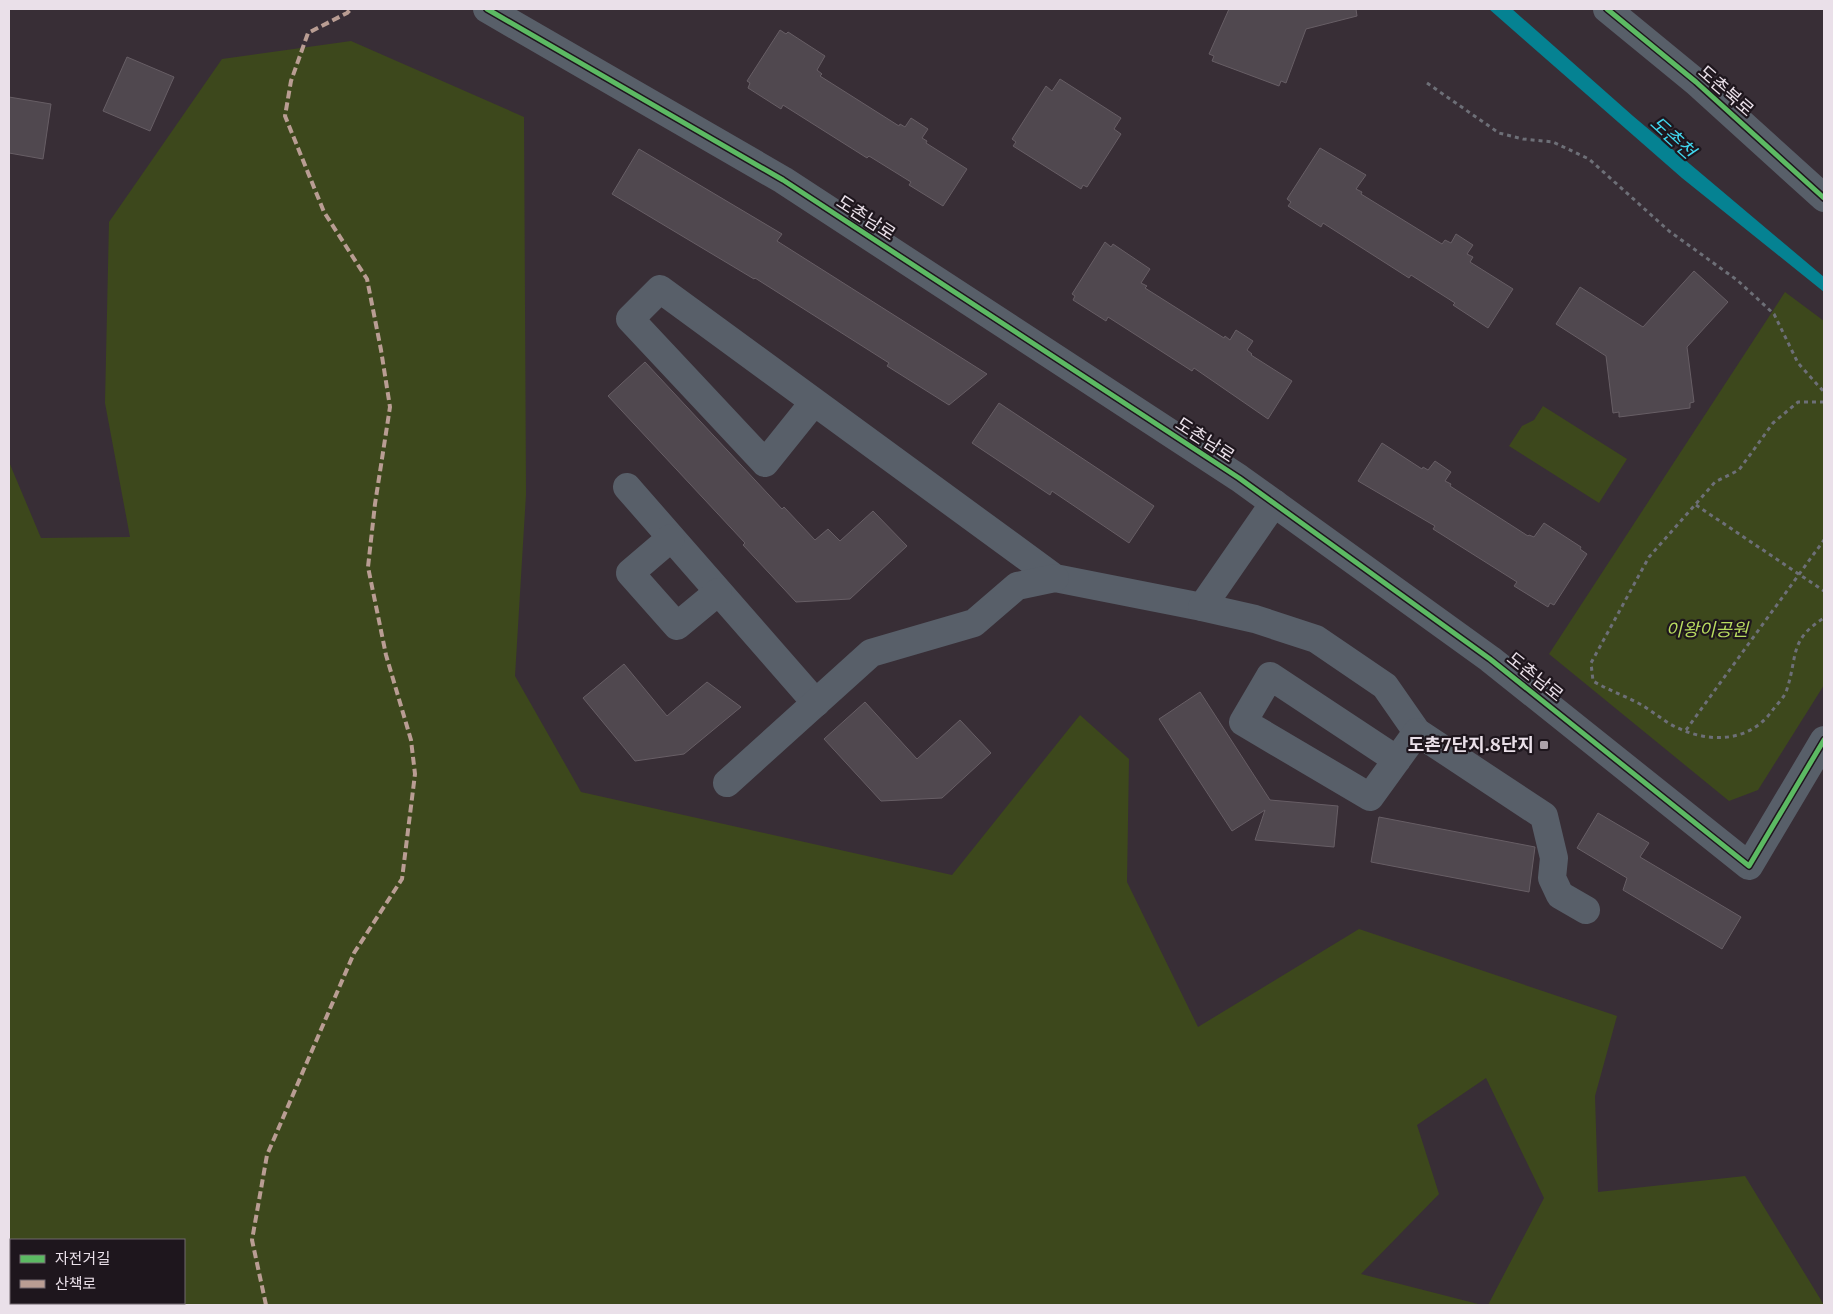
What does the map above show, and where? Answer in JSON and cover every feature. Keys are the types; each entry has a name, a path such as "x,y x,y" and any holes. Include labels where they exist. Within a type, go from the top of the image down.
{"street":[{"name":"도촌남로","path":"488,9 783,180 1274,503 1490,659 1749,866 1824,740"},
{"name":"도촌북로","path":"1606,9 1696,82 1824,198"},
{"path":"814,402 765,463 630,319 660,289 1055,578"},
{"path":"627,487 816,703"},
{"path":"1202,607 1274,503"},
{"path":"671,538 630,573 677,626 718,592"},
{"path":"727,783 871,653 974,623 1017,586 1055,578 1255,619 1316,639 1385,686 1417,732 1544,816 1554,858 1552,878 1560,895 1586,910"},
{"path":"1396,760 1270,676 1243,722 1370,797 1417,732"}],"path":[{"path":"1427,83 1499,133 1523,140 1553,142 1589,159 1669,231 1738,280 1774,314 1798,363 1824,392"},
{"path":"1824,402 1798,402 1773,423 1739,470 1715,482 1649,558 1591,663 1594,681 1639,704 1671,724 1704,737 1724,739 1749,731 1767,718 1787,691 1795,649 1813,626 1824,618"},
{"path":"1696,505 1800,573 1824,591"},
{"path":"1686,730 1824,540"}],"green space":[{"path":"351,41 524,117 526,494 515,676 581,792 952,875 1080,715 1129,759 1127,882 1198,1027 1359,929 1617,1016 1595,1096 1598,1192 1745,1176 1824,1305 1488,1305 1544,1198 1486,1078 1417,1125 1439,1194 1361,1274 1482,1305 9,1305 9,462 41,538 130,537 105,403 109,222 222,59"},
{"name":"이왕이공원","path":"1785,292 1824,321 1824,685 1758,790 1729,801 1549,654"},
{"path":"1543,406 1627,459 1599,503 1509,446 1522,426 1534,420"}],"water":[{"path":"1489,9 1512,9 1633,116 1824,277 1824,292 1682,178"}],"building":[{"path":"1229,9 1356,9 1357,16 1306,29 1286,83 1281,81 1279,86 1212,61 1214,56 1209,54"},
{"path":"780,30 786,34 788,32 825,56 817,70 822,74 820,76 899,126 900,124 905,127 911,118 928,129 922,138 927,141 926,143 967,169 943,206 909,185 911,182 869,156 867,158 783,105 781,109 748,88 750,83 747,81"},
{"path":"127,57 174,77 150,131 103,111"},
{"path":"1060,79 1121,118 1114,129 1121,134 1087,187 1083,185 1081,189 1013,146 1016,142 1012,139 1046,86 1052,91"},
{"path":"9,97 51,104 43,159 9,153"},
{"path":"1320,148 1366,175 1356,189 1362,192 1361,194 1442,244 1445,240 1451,243 1456,234 1473,245 1467,254 1473,257 1470,262 1513,289 1488,328 1453,305 1455,303 1411,275 1409,278 1323,223 1321,227 1288,206 1291,202 1287,199"},
{"path":"639,149 782,234 777,241 987,374 949,405 887,366 889,363 755,278 612,194"},
{"path":"1105,242 1111,247 1113,244 1150,269 1141,283 1147,286 1145,288 1224,338 1225,336 1230,340 1236,330 1253,341 1247,350 1251,355 1292,381 1268,419 1194,368 1192,371 1108,317 1106,321 1073,300 1075,296 1072,294"},
{"path":"1694,271 1728,302 1687,347 1694,402 1690,403 1690,408 1619,417 1619,412 1613,413 1606,356 1556,324 1580,287 1643,327"},
{"path":"645,362 782,509 784,507 815,540 828,529 840,541 873,511 907,546 850,599 796,602 743,545 745,543 608,396"},
{"path":"999,403 1154,506 1129,543 1052,491 1050,495 972,443"},
{"path":"1382,443 1422,469 1423,467 1428,470 1435,461 1451,472 1445,481 1451,484 1450,486 1528,536 1534,537 1544,523 1581,547 1580,549 1587,554 1554,605 1550,603 1548,607 1514,586 1517,582 1433,529 1435,526 1358,481"},
{"path":"624,664 667,716 707,682 741,707 684,754 635,761 583,698"},
{"path":"1200,692 1270,800 1338,806 1334,847 1255,840 1265,810 1232,831 1159,719"},
{"path":"865,702 917,759 960,720 991,753 942,798 881,801 824,739"},
{"path":"1598,813 1649,843 1640,857 1741,917 1722,949 1623,890 1627,878 1577,848"},
{"path":"1379,817 1535,847 1529,892 1371,862"}],"marked path":[{"path":"266,1305 252,1240 267,1155 354,953 402,879 415,774 411,740 386,655 368,567 375,504 390,407 367,279 324,212 285,116 291,81 308,33 347,13 351,9"}],"cycle path":[{"path":"487,9 783,180 1239,478 1490,659 1749,866 1824,740"},
{"path":"1607,9 1696,82 1824,198"}],"place":[{"name":"도촌7단지.8단지","path":"1544,745"}],"water label":[{"name":"도촌천","path":"1673,137"}]}
